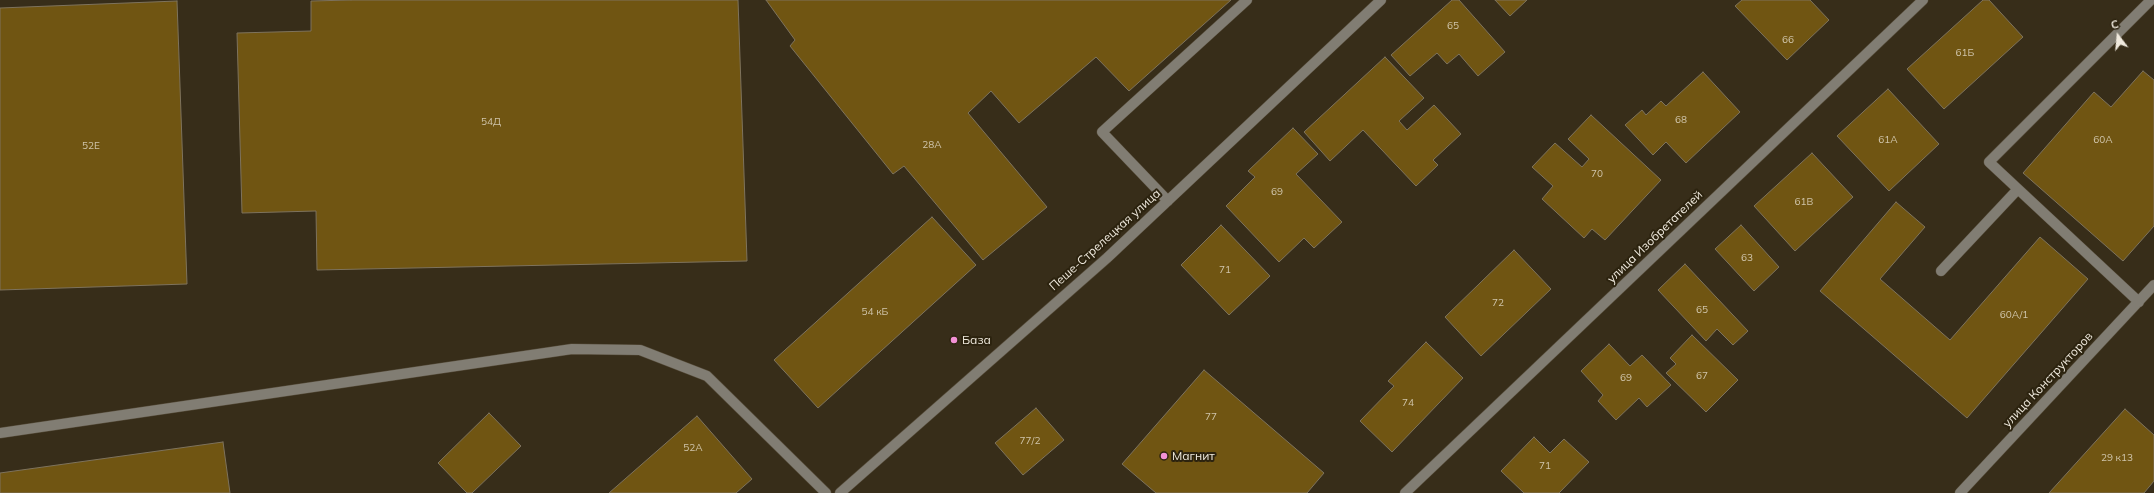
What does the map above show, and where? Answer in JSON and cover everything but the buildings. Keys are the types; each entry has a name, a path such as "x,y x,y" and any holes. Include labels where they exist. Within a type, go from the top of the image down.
{"street":[{"path":"1168,201 1102,132 1247,0"},
{"name":"Пеше-Стрелецкая улица","path":"840,493 1107,258 1381,0"},
{"name":"улица Изобретателей","path":"1405,493 1923,0"},
{"path":"2139,302 1989,162 2151,0"},
{"path":"1941,271 2018,189"},
{"name":"улица Конструкторов","path":"1960,493 2154,285"},
{"path":"0,433 572,349 640,350 707,376 826,493"}],"place":[{"name":"База","path":"954,340"},
{"name":"Магнит","path":"1164,456"}]}
